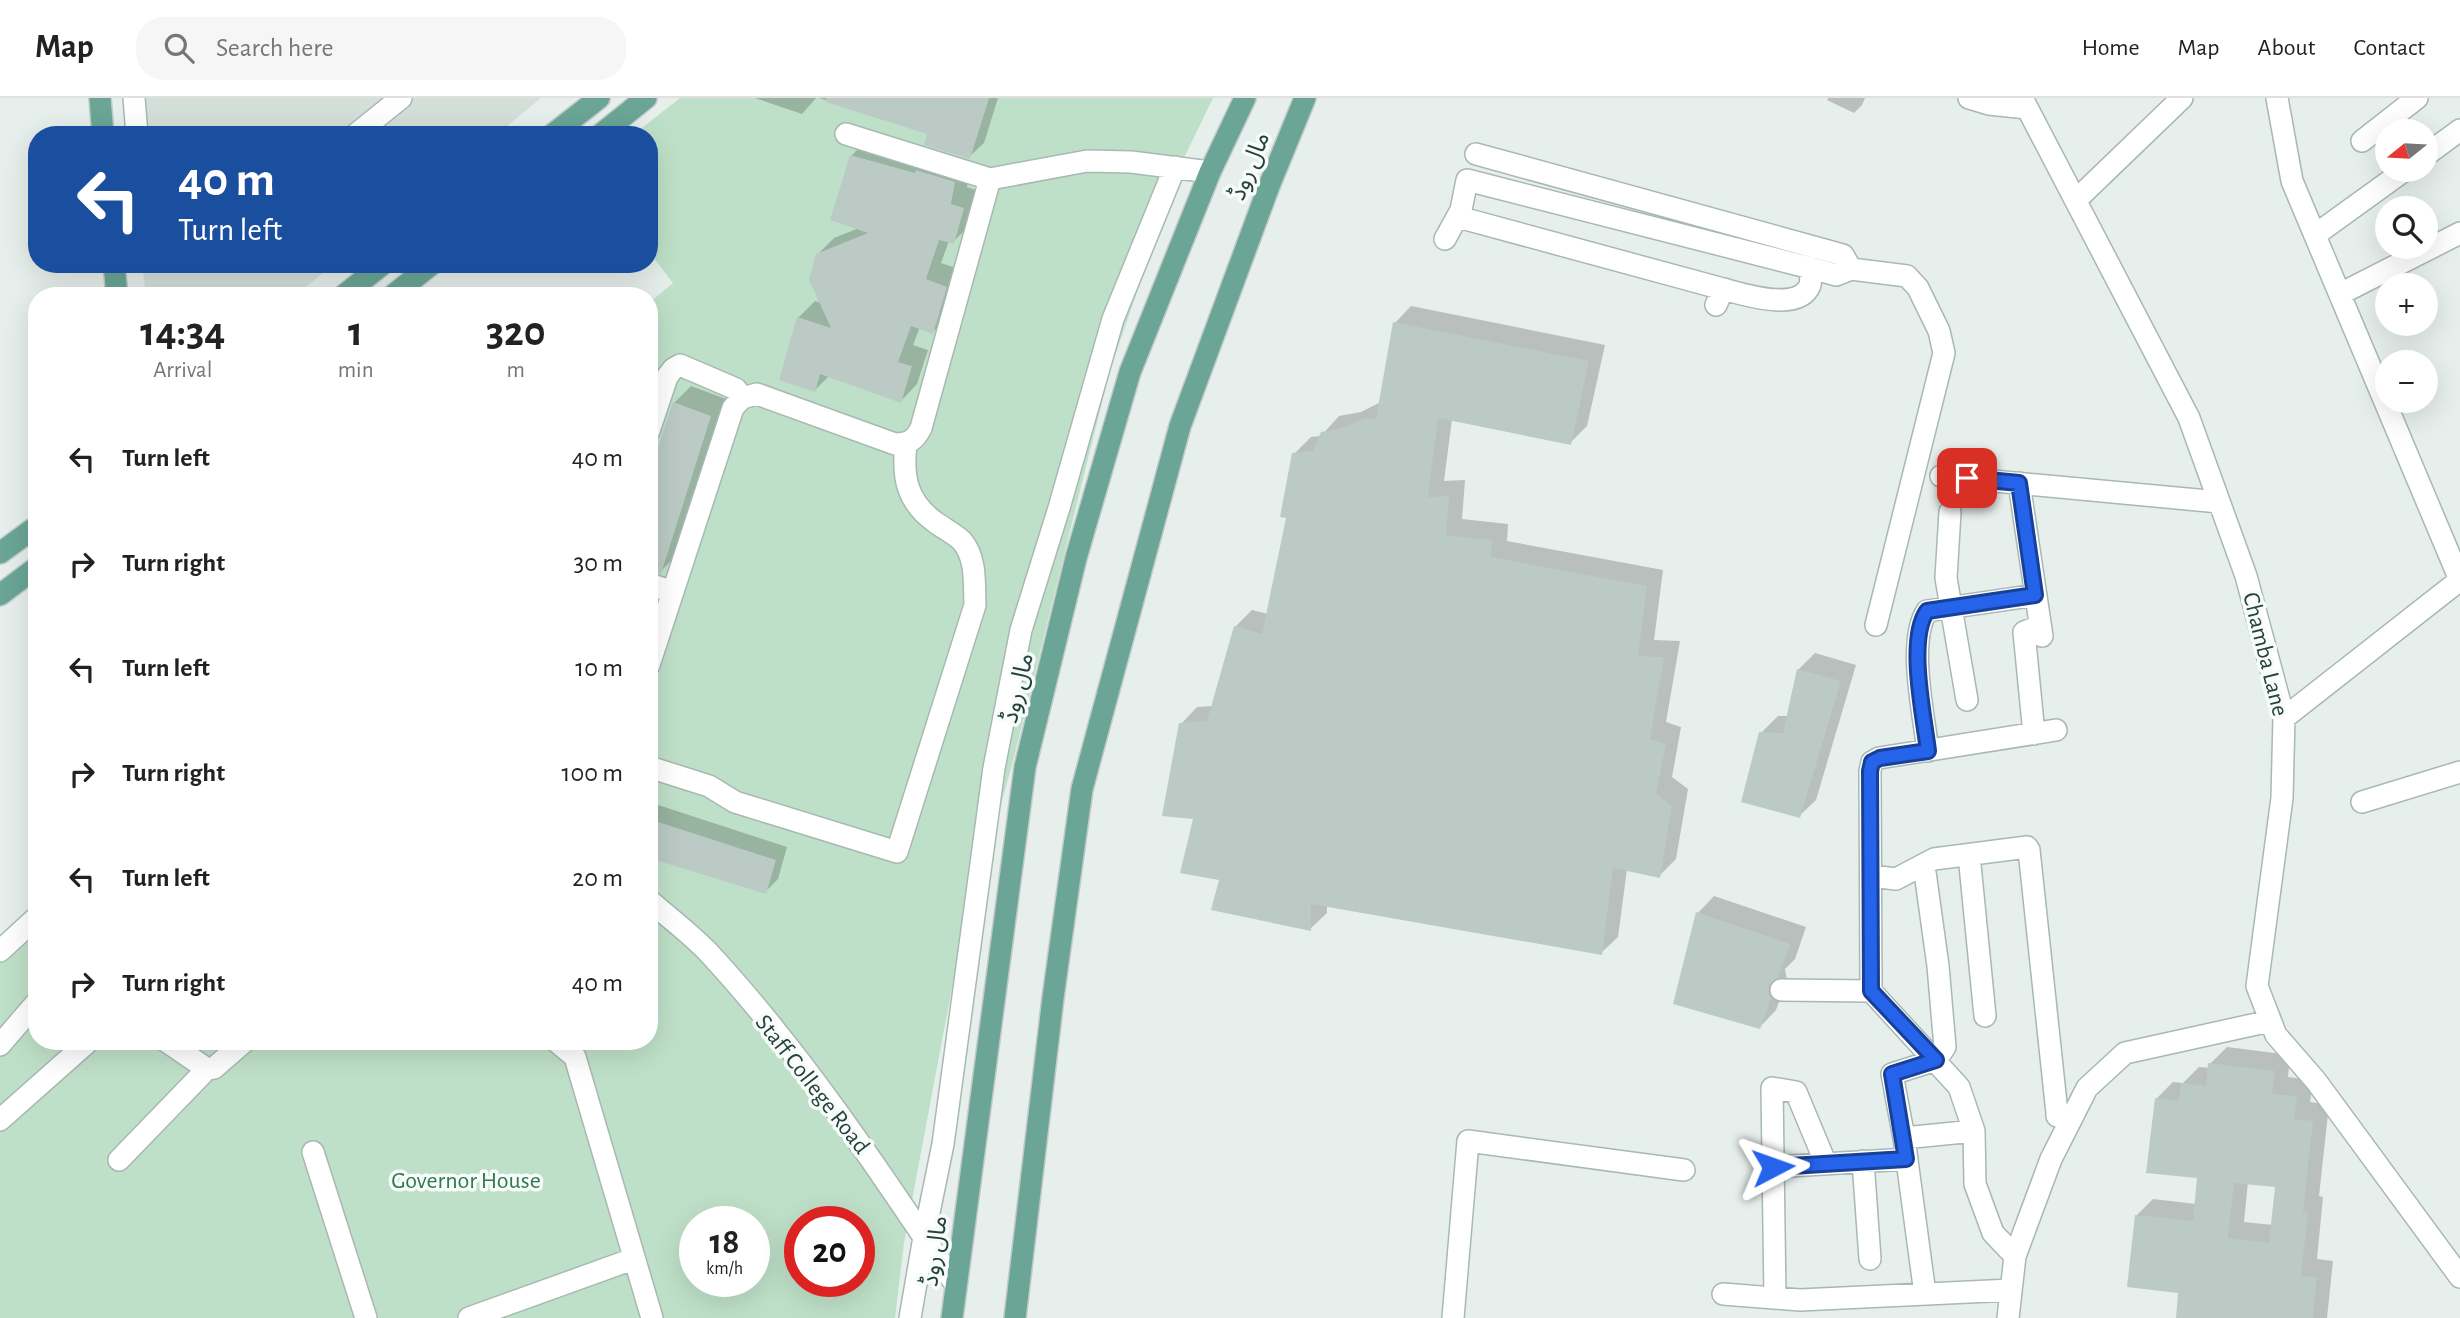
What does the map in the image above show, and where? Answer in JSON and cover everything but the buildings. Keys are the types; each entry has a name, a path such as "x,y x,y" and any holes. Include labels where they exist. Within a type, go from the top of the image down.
{"main road":[{"path":"100,98 102,126"},
{"path":"564,126 600,98"},
{"path":"611,126 646,98"},
{"name":"مال روڈ","path":"952,1318 1025,767 1076,558 1130,372 1210,172 1245,98"},
{"name":"مال روڈ","path":"1015,1318 1053,998 1082,789 1180,426 1269,186 1305,98"},
{"path":"354,287 371,273"},
{"path":"403,287 421,273"},
{"path":"0,553 28,533"},
{"path":"0,596 28,574"}],"street":[{"path":"134,98 136,126"},
{"path":"366,126 401,98"},
{"path":"1969,98 1989,104 2025,103"},
{"path":"2076,200 2182,98"},
{"path":"2277,98 2292,181 2460,580 2284,718"},
{"path":"2362,141 2417,98"},
{"name":"Chamba Lane","path":"2025,103 2189,418 2246,576 2284,718 2282,798 2257,986 2276,1035 2316,1081 2460,1277"},
{"path":"2438,146 2460,130"},
{"path":"846,134 990,179 1087,161 1132,162 1210,172"},
{"path":"1476,154 1843,255 1851,269"},
{"path":"910,1318 943,1144 994,768 1021,630 1113,319 1175,167"},
{"path":"658,638 733,408 743,398 757,394 895,444 906,444 916,438 990,179"},
{"path":"1445,239 1458,217 1467,180 1836,275 1851,269 1906,276 1918,288 1929,309 1939,331 1944,353 1876,625"},
{"path":"2315,235 2388,182"},
{"path":"1458,217 1719,297 1761,300 1787,299 1801,295 1810,285 1811,268"},
{"path":"2340,294 2460,233"},
{"path":"658,404 667,377 680,365 736,389 743,398"},
{"path":"658,770 709,786 736,802 897,852 975,605 974,565 962,541 926,515 908,489 903,468 906,444"},
{"path":"1941,476 2219,502"},
{"path":"2019,483 2041,631 2027,630 2024,634 2034,734"},
{"path":"1950,512 1946,578 1967,701"},
{"path":"658,587 673,592"},
{"path":"1928,751 1916,649 1923,616 1927,611 2035,595"},
{"path":"2015,1256 1993,1233 1975,1184 1974,1130 1959,1087 1871,991 1872,762 1880,758 2056,730"},
{"path":"2362,802 2460,772"},
{"path":"1871,876 1896,879 1934,859 2027,847 2057,1116 2071,1120"},
{"path":"1969,855 1985,1016"},
{"path":"1924,865 1938,966 1945,1047 1936,1060 1892,1074 1925,1294"},
{"name":"Staff College Road","path":"658,908 707,952 802,1063 956,1285"},
{"path":"0,951 28,925"},
{"path":"1781,990 1871,991"},
{"path":"0,1045 28,1012"},
{"path":"2008,1318 2015,1256 2051,1159 2087,1088 2125,1053 2270,1021"},
{"path":"0,1120 79,1050"},
{"path":"179,1050 206,1069"},
{"path":"118,1160 206,1069 214,1068 235,1050"},
{"path":"567,1050 575,1057 652,1318"},
{"path":"1775,1298 1772,1088 1796,1092 1826,1164"},
{"path":"1773,1167 1863,1161 1974,1130"},
{"path":"1454,1318 1468,1141 1684,1170"},
{"path":"313,1152 366,1318"},
{"path":"1863,1161 1870,1259"},
{"path":"469,1318 633,1259"},
{"path":"1723,1294 1859,1308 1925,1294 2011,1290"}],"shaded area":[{"path":"126,98 541,98 507,126 128,126"},
{"path":"143,273 323,273 306,287 145,287"}],"green space":[{"name":"Governor House","path":"680,98 1213,98 1182,162 1110,370 1012,765 957,961 904,1243 895,1318 0,1318 0,951 28,925 28,1050 658,1050 658,296 673,283 658,264 658,126 644,126"}],"route":[{"path":"1773,1167 1906,1159 1892,1074 1936,1060 1871,991 1870,771 1872,762 1880,758 1928,751 1916,649 1923,616 1927,611 2035,595 2019,483 1967,478"}]}
